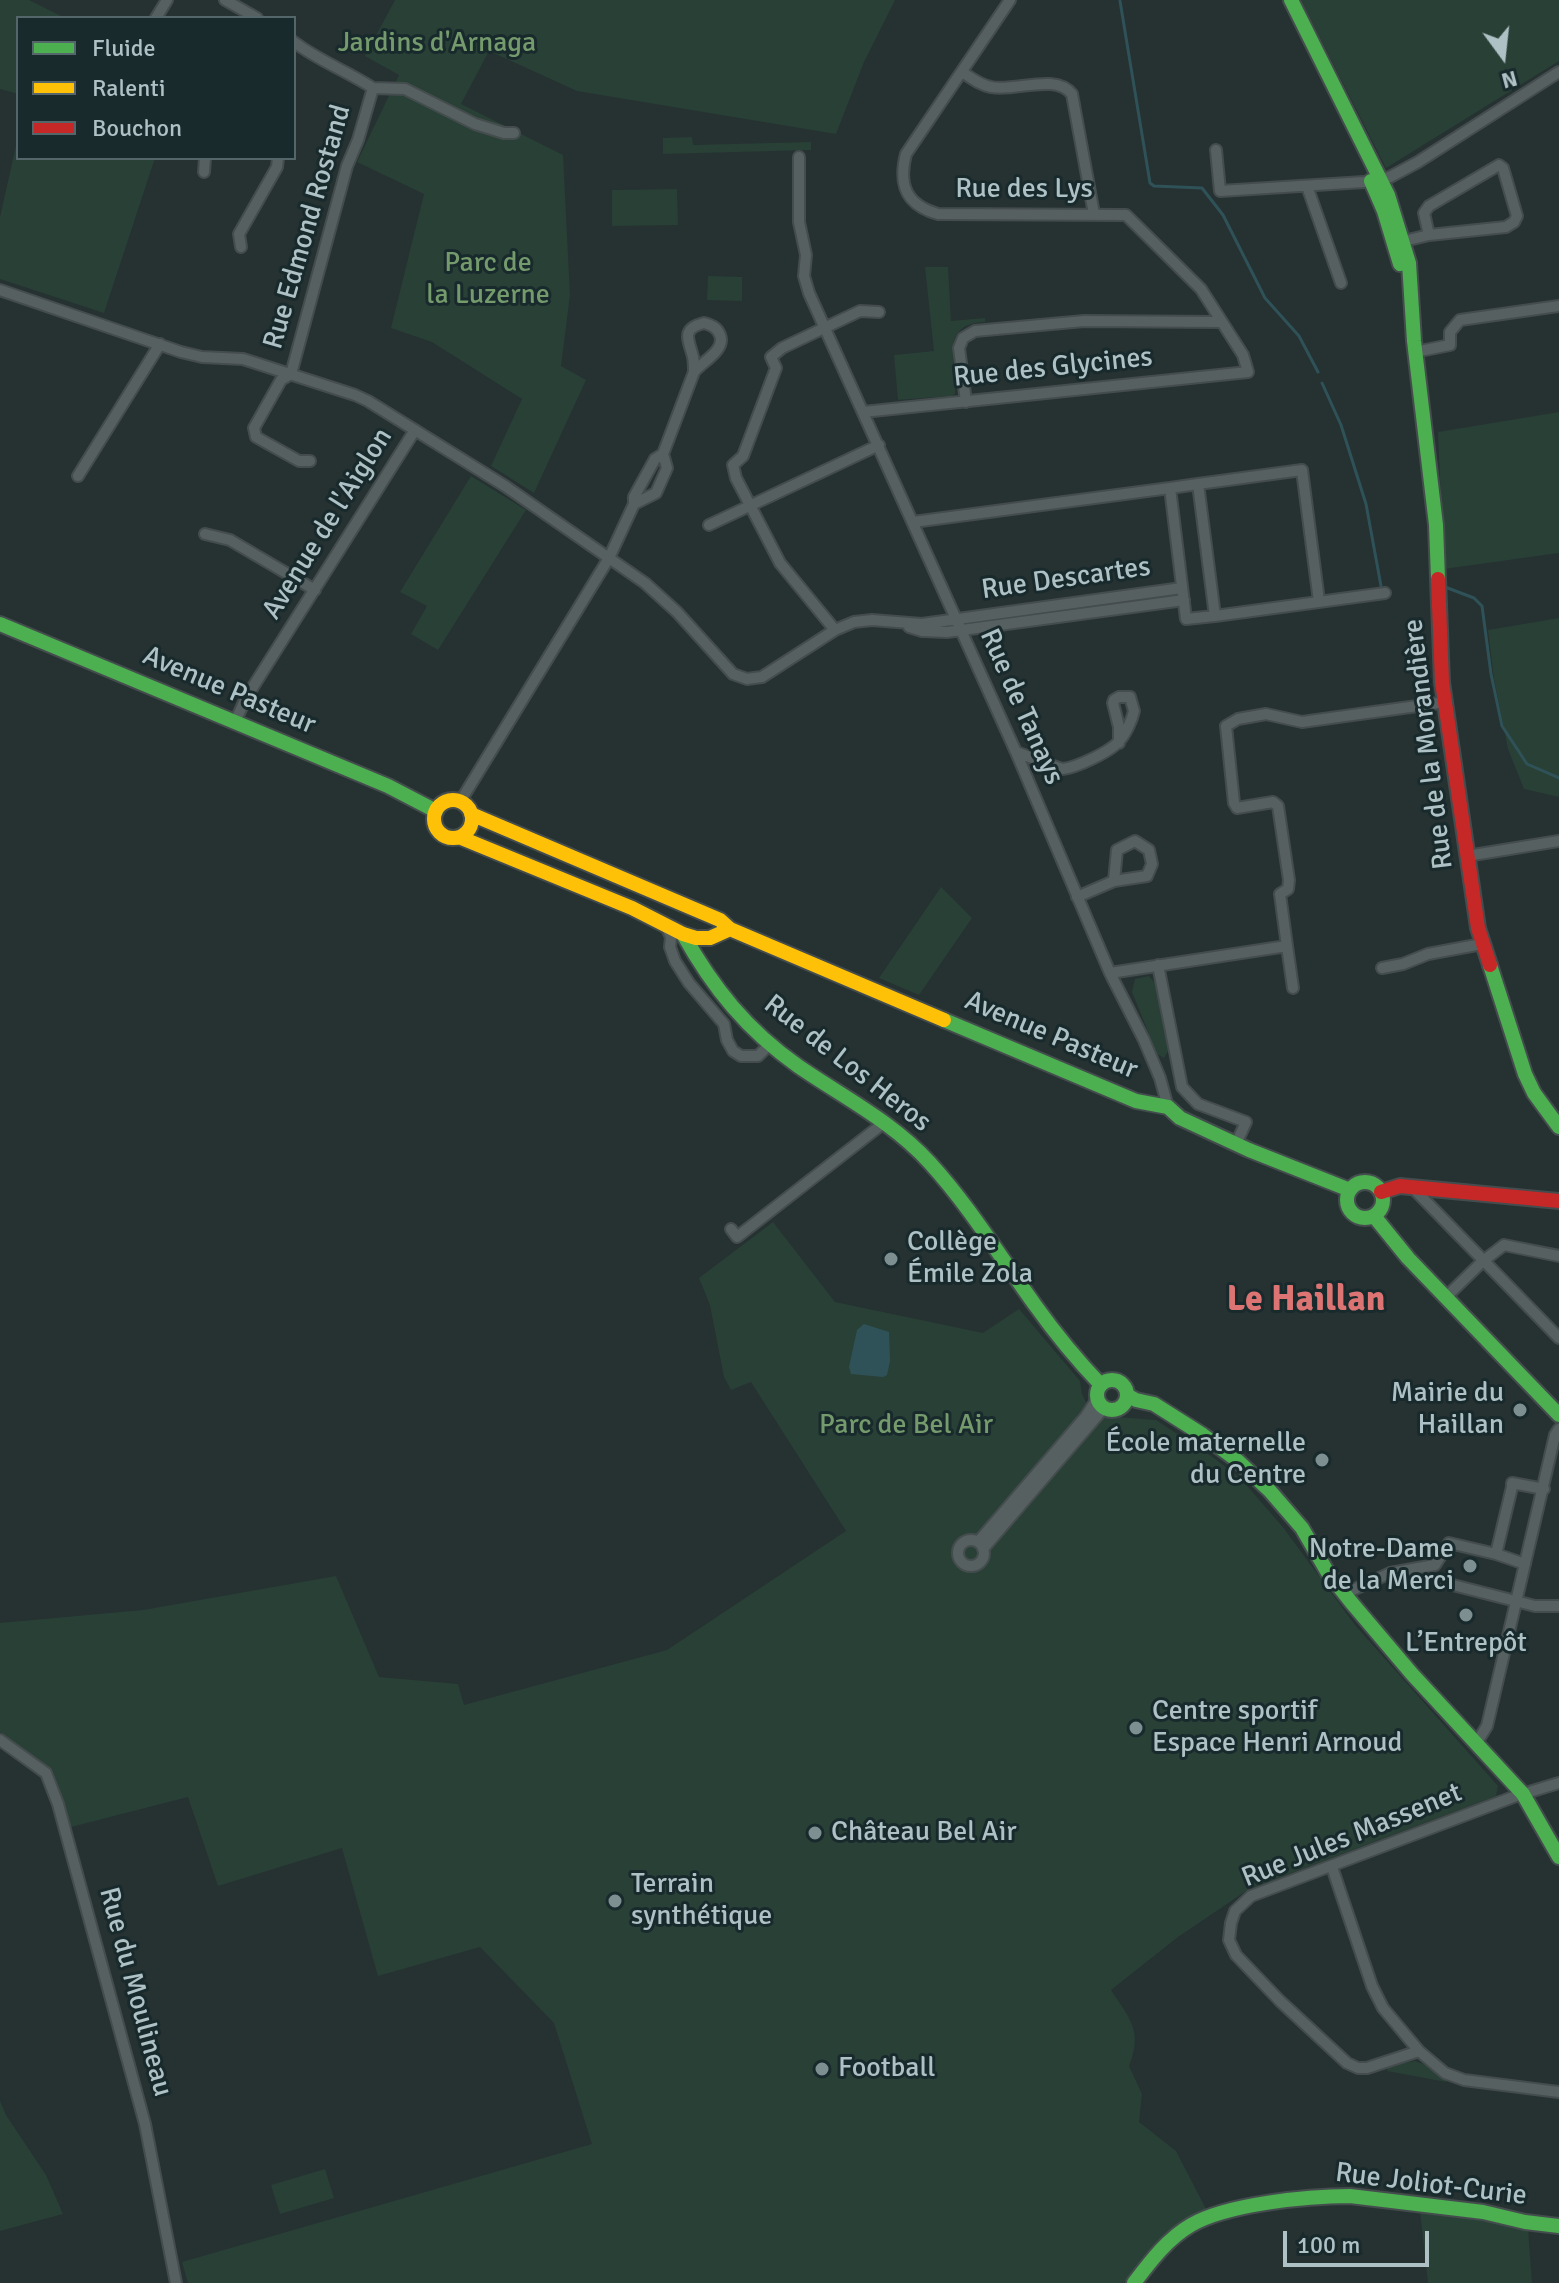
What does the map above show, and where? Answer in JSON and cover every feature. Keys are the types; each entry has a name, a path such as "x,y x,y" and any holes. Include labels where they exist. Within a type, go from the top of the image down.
{"street":[{"path":"225,0 253,16"},
{"name":"Rue des Lys","path":"1010,0 906,154 902,178 904,188 920,207 938,214 1126,215 1201,289 1243,355 1248,372"},
{"name":"Rue de la Morandière","path":"1281,0 1393,208 1409,263 1409,290"},
{"name":"Rue de la Morandière","path":"1291,0 1376,180 1409,290 1436,525 1442,682 1482,944 1525,1074 1534,1093 1559,1127"},
{"name":"Rue Edmond Rostand","path":"291,374 347,166 373,88 323,62 296,43"},
{"path":"962,72 992,88 1053,84 1068,89 1072,94 1094,214"},
{"path":"1216,150 1220,191 1390,177 1559,72"},
{"path":"373,88 405,89 475,124 514,133"},
{"name":"Rue de Tanays","path":"799,157 799,222 804,236 804,276 809,293 1016,752 1110,973 1160,1078 1168,1107"},
{"path":"204,172 205,160"},
{"path":"241,247 239,234 277,167 278,160"},
{"path":"1404,241 1429,235 1506,227 1514,222 1517,216 1503,168 1499,165 1429,206 1424,213 1429,235"},
{"path":"1307,186 1341,283"},
{"name":"Avenue de l'Aiglon","path":"0,290 202,357 243,359 355,395 415,430 246,698 235,722"},
{"path":"1415,352 1450,345 1450,332 1460,320 1559,306"},
{"path":"835,630 780,563 749,506 733,465 743,456 776,368 771,357 782,348 860,311 879,312"},
{"path":"966,402 959,348 963,338 975,331 1084,321 1222,322"},
{"path":"436,811 445,802 460,802 609,558 634,504 656,493 667,468 663,454 694,372 719,348 719,331 710,324 699,324 690,330 688,336 694,372"},
{"path":"78,476 160,344"},
{"name":"Rue des Glycines","path":"863,412 1248,372"},
{"path":"291,374 281,380 254,428 256,437 299,461 310,461"},
{"path":"415,430 505,486 645,583 677,612 733,674 747,679 762,677 835,630 854,622 888,621"},
{"path":"709,525 879,445"},
{"path":"634,504 634,497 655,459 663,454"},
{"path":"913,522 1302,470 1319,601"},
{"path":"1198,484 1215,616"},
{"path":"1170,488 1186,619 1385,593"},
{"path":"205,534 230,540 315,590"},
{"name":"Rue Descartes","path":"888,621 922,624 1182,588"},
{"name":"Rue Descartes","path":"888,621 922,631 961,630 1184,600"},
{"name":"Avenue Pasteur","path":"0,624 388,786 436,811 434,820 438,831 447,837 475,842 657,919 683,934 710,938"},
{"path":"1293,988 1280,894 1288,889 1289,880 1278,806 1273,802 1237,808 1226,726 1238,719 1266,714 1302,722 1446,702"},
{"path":"1016,752 1069,769 1119,743"},
{"name":"Avenue Pasteur","path":"460,802 471,814 720,920 730,929 1136,1101 1168,1107 1180,1118 1236,1144 1350,1190"},
{"path":"459,837 469,829 471,814"},
{"path":"1077,897 1114,881 1147,876 1152,864 1149,850 1135,841 1117,850 1114,881"},
{"path":"1467,856 1559,841"},
{"path":"687,906 668,908 663,916 675,961 691,987 724,1024 733,1051 741,1056 758,1056 771,1043"},
{"path":"699,965 699,955 710,938 730,929"},
{"name":"Rue de Los Heros","path":"683,934 715,989 771,1043 797,1065 885,1122 918,1150 955,1192 1101,1397"},
{"path":"1382,968 1428,954 1482,944"},
{"path":"1110,973 1287,946"},
{"path":"1158,965 1182,1087 1198,1104 1246,1122 1236,1144"},
{"path":"731,1229 737,1237 885,1122"},
{"path":"1366,1182 1381,1192 1382,1208 1374,1216 1362,1218 1351,1212 1347,1201 1350,1190 1360,1183 1366,1182"},
{"path":"1381,1192 1411,1186 1559,1201"},
{"path":"1411,1186 1559,1338"},
{"path":"1374,1216 1501,1357 1559,1415"},
{"path":"1446,1297 1504,1245 1559,1256"},
{"path":"981,1545 1101,1397 1109,1380 1124,1386 1127,1395 1125,1404 1117,1409 1101,1397"},
{"path":"1127,1395 1154,1404 1203,1435 1263,1484 1302,1528 1344,1594 1412,1674 1523,1794 1559,1857"},
{"path":"1477,1742 1487,1726 1555,1435 1559,1429"},
{"path":"1496,1554 1512,1483 1544,1489"},
{"path":"1344,1594 1390,1573 1435,1565 1449,1543 1525,1564"},
{"path":"1445,1583 1535,1606 1559,1606"},
{"name":"Rue du Moulineau","path":"0,1740 46,1773 58,1804 145,2124 176,2283"},
{"name":"Rue Jules Massenet","path":"1419,2051 1367,2068 1347,2063 1236,1955 1229,1940 1235,1911 1251,1896 1559,1783"},
{"path":"1332,1867 1372,1986 1383,2008 1419,2051 1445,2073 1464,2080 1559,2092"},
{"name":"Rue Joliot-Curie","path":"1134,2283 1158,2252 1191,2225 1235,2208 1350,2196 1471,2210 1559,2226"}],"green space":[{"path":"0,0 29,0 61,16 16,16 16,93 0,89"},
{"path":"395,0 895,0 864,62 836,134 577,91 489,51 461,104 563,155 570,295 561,366 586,380 534,493 491,466 522,399 432,342 391,328 424,194 357,162 399,75 365,56"},
{"path":"1301,0 1559,0 1559,61 1386,168"},
{"path":"692,137 693,145 811,142 811,150 663,154 663,138"},
{"path":"16,146 16,160 154,160 104,313 0,279 0,217"},
{"path":"677,189 678,225 612,226 612,190"},
{"path":"925,267 948,267 951,321 985,318 985,322 970,324 960,330 955,338 955,394 898,400 894,355 934,351"},
{"path":"708,276 742,277 742,301 707,300"},
{"path":"1559,412 1559,553 1444,569 1438,432"},
{"path":"471,476 526,510 438,650 411,634 427,606 400,592"},
{"path":"1559,618 1559,797 1524,789 1508,749 1488,630"},
{"path":"941,887 972,918 919,995 879,978"},
{"path":"1149,976 1157,985 1168,1051 1164,1058 1157,1054 1132,992 1135,979"},
{"name":"Parc de Bel Air","path":"773,1222 835,1302 983,1333 1019,1309 1080,1381 1082,1394 1092,1415 1156,1420 1241,1479 1282,1526 1355,1625 1498,1786 1496,1796 1249,1889 1178,1937 1111,1990 1129,2018 1134,2034 1129,2066 1142,2094 1139,2122 1176,2151 1206,2209 1160,2240 1124,2283 188,2283 182,2262 592,2144 554,2023 480,1947 378,1976 342,1848 218,1886 188,1797 71,1827 53,1771 0,1732 0,1623 143,1610 336,1576 379,1677 458,1684 464,1705 667,1650 846,1531 751,1382 731,1390 724,1377 710,1305 699,1278"},
{"path":"1415,2061 1447,2078 1446,2082 1387,2071 1388,2066"},
{"path":"0,2101 46,2175 63,2214 0,2231"},
{"path":"325,2169 334,2198 280,2214 271,2185"},
{"path":"1420,2211 1528,2228 1532,2283 1428,2283"}],"water":[{"path":"864,1324 889,1332 890,1361 887,1375 883,1377 851,1374 849,1367 857,1330"}],"waterway":[{"path":"1120,1 1150,183 1154,186 1202,188 1223,215 1265,298 1299,336 1318,372"},
{"path":"1322,383 1341,425 1366,504 1381,586"},
{"path":"1445,587 1474,598 1482,606 1502,726 1527,764 1559,778"}],"traffic: fast":[{"path":"1291,0 1388,195 1409,263 1414,341 1436,525 1438,579"},
{"path":"1371,181 1400,264"},
{"path":"0,624 388,786 436,811"},
{"path":"683,934 719,990 763,1038 798,1066 884,1122 930,1163 972,1215 1050,1326 1101,1385"},
{"path":"1490,965 1525,1074 1534,1093 1559,1127"},
{"path":"944,1020 1136,1101 1168,1107 1180,1118 1249,1150 1350,1190"},
{"path":"1365,1182 1378,1187 1383,1200 1378,1213 1365,1218 1352,1213 1347,1200 1352,1187 1365,1182"},
{"path":"1374,1216 1408,1258 1559,1415"},
{"path":"1112,1380 1123,1384 1127,1395 1123,1406 1112,1410 1101,1406 1097,1395 1101,1384 1112,1380"},
{"path":"1127,1395 1154,1404 1203,1435 1238,1461 1270,1491 1302,1528 1328,1573 1351,1602 1412,1674 1523,1794 1559,1857"},
{"path":"1134,2283 1167,2244 1191,2225 1225,2212 1268,2203 1350,2196 1483,2212 1559,2226"}],"traffic: slow":[{"path":"453,800 466,806 472,819 466,832 453,838 440,832 434,819 440,806 453,800"},
{"path":"471,814 944,1020"},
{"path":"459,837 632,908 683,934 710,938 730,929"}],"traffic: jam":[{"path":"1438,579 1442,682 1478,928 1490,965"},
{"path":"1381,1192 1400,1186 1559,1201"}],"place":[{"name":"Collège Émile Zola","path":"891,1259"},
{"name":"Mairie du Haillan","path":"1520,1410"},
{"name":"École maternelle du Centre","path":"1322,1460"},
{"name":"Notre-Dame de la Merci","path":"1470,1566"},
{"name":"L’Entrepôt","path":"1466,1615"},
{"name":"Centre sportif Espace Henri Arnoud","path":"1136,1728"},
{"name":"Château Bel Air","path":"815,1833"},
{"name":"Terrain synthétique","path":"615,1901"},
{"name":"Football","path":"822,2069"}],"district":[{"name":"Le Haillan","path":"1306,1301"}],"park label":[{"name":"Jardins d'Arnaga","path":"437,44"},
{"name":"Parc de la Luzerne","path":"488,280"}]}
